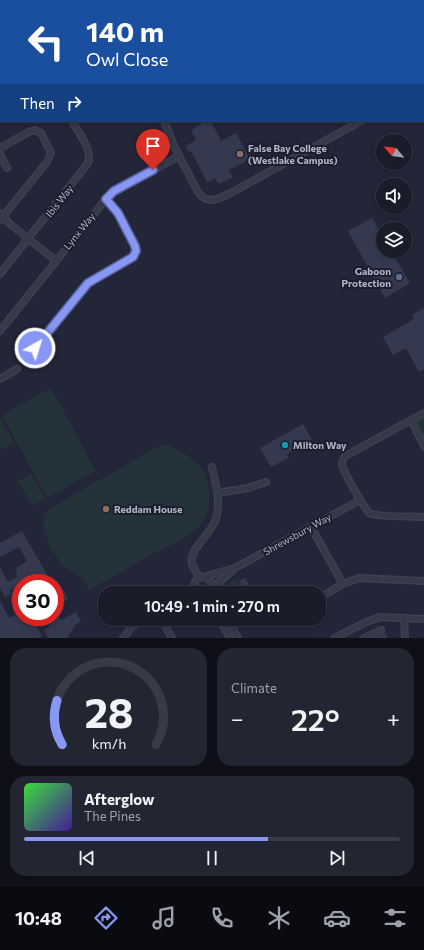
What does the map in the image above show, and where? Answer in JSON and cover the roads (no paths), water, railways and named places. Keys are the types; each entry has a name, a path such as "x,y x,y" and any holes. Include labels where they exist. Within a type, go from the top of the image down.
{"street":[{"name":"Ibis Way","path":"0,274 88,163 89,152 73,122"},
{"path":"164,122 179,156 200,196 206,200 214,201 359,122"},
{"path":"0,148 28,132 35,130 41,133 51,153 47,162 1,217 55,260"},
{"path":"0,154 7,168"},
{"name":"Lynx Way","path":"0,331 55,260 114,191 179,156"},
{"path":"35,348 88,283 129,260 136,254 135,246 118,213 106,199"},
{"path":"0,380 17,368"},
{"path":"424,413 348,454 343,459 343,467 360,500 366,510 370,513 424,517"},
{"path":"411,420 424,446"},
{"path":"210,586 209,580 202,577 193,566 192,558 194,551 214,525 218,510 218,492 212,467"},
{"path":"218,492 248,488 266,482"},
{"name":"Shrewsbury Way","path":"235,568 360,500"},
{"path":"311,527 343,584"},
{"path":"194,586 194,584 202,577 235,568"},
{"path":"216,586 235,568"},
{"path":"326,594 343,584 359,578 424,581"},
{"path":"334,638 380,617 424,619"},
{"path":"404,618 405,638"},
{"path":"123,638 133,626"},
{"path":"165,626 172,638"},
{"path":"224,626 230,638"},
{"path":"232,626 238,638"},
{"path":"364,638 380,630"}],"place":[{"name":"False Bay College (Westlake Campus)","path":"240,154"},
{"name":"Gaboon Protection","path":"399,277"},
{"name":"Milton Way","path":"285,445"},
{"name":"Reddam House","path":"106,509"}]}
